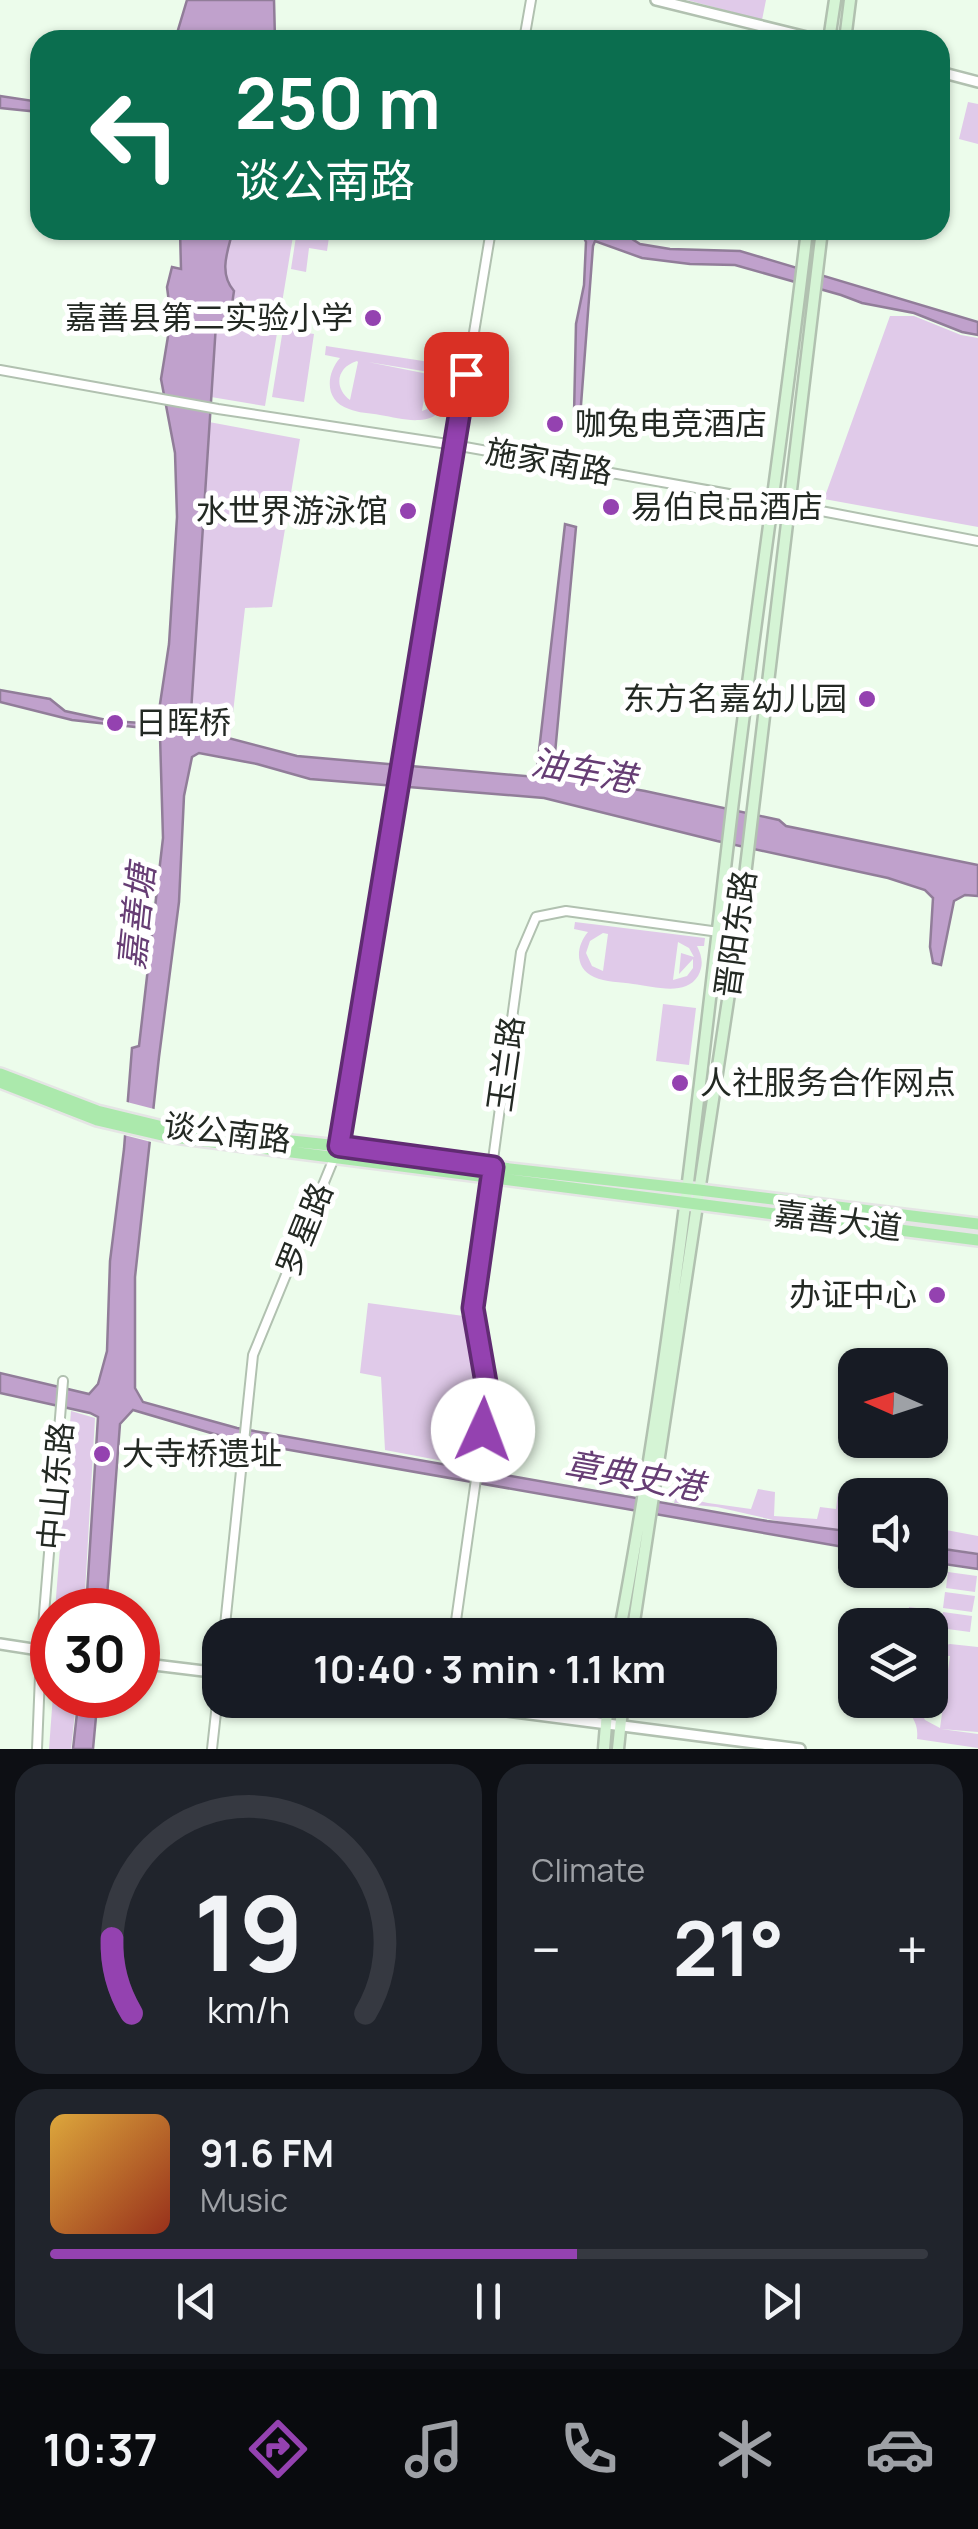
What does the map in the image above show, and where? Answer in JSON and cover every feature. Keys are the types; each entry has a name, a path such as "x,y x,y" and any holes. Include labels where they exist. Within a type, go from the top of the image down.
{"main road":[{"path":"830,30 834,0"},
{"path":"846,30 850,0"},
{"name":"晋阳东路","path":"692,1196 734,796 806,240"},
{"name":"晋阳东路","path":"634,1618 692,1196 746,863 821,240"},
{"name":"谈公南路","path":"0,1074 97,1116"},
{"name":"谈公南路","path":"0,1082 97,1116 167,1132 692,1196"},
{"name":"嘉善大道","path":"692,1196 978,1224"},
{"name":"嘉善大道","path":"692,1196 978,1240"},
{"name":"晋阳东路","path":"623,1618 645,1524"},
{"path":"604,1749 605,1718"},
{"path":"618,1749 620,1718"}],"street":[{"path":"526,30 531,0"},
{"path":"656,0 778,30"},
{"path":"950,75 978,82"},
{"name":"罗星路","path":"226,1618 253,1355 337,1151 489,240"},
{"name":"施家南路","path":"0,370 454,445 978,541"},
{"name":"玉兰路","path":"456,1618 488,1394 473,1308 521,952 536,916 566,911 719,932"},
{"name":"中山东路","path":"51,1588 63,1382"},
{"path":"0,1644 30,1649"},
{"path":"160,1666 202,1672"},
{"name":"中山东路","path":"36,1749 40,1718"},
{"path":"212,1749 215,1718"},
{"path":"566,1718 800,1749"}],"shaded area":[{"path":"187,0 274,0 275,30 178,30"},
{"path":"687,0 766,0 762,20"},
{"path":"0,96 30,100 30,111 0,108"},
{"path":"968,102 978,104 978,144 959,139"},
{"path":"180,240 230,240 225,269 234,291 230,318 216,324 190,728 297,756 536,777 565,524 576,527 553,775 645,791 779,820 786,826 978,865 978,896 965,895 954,901 941,965 933,963 930,947 933,898 925,890 888,878 544,798 310,779 199,753 192,757 184,796 179,902 135,1277 135,1388 143,1402 237,1428 767,1521 838,1530 838,1546 238,1441 133,1410 120,1424 108,1588 87,1588 98,1417 0,1393 0,1373 89,1394 98,1384 107,1351 110,1261 132,1048 139,1046 163,838 160,736 144,728 72,720 0,702 0,690 50,699 65,711 111,721 157,724 169,644 177,517 175,453 161,379 170,324 166,318 170,310 167,287 172,267 181,269"},
{"path":"230,240 292,240 265,406 211,397 216,323 227,283 225,261"},
{"path":"295,240 329,240 327,251 309,248 306,272 291,269"},
{"path":"585,240 634,240 670,249 740,251 978,322 978,335 914,313 862,303 735,265 642,258 595,241 580,418 574,415 576,324 584,285"},
{"path":"890,316 914,316 978,338 978,527 824,499"},
{"path":"283,329 314,334 304,402 272,397"},
{"path":"326,346 449,365 448,374 443,374 447,397 441,411 428,419 400,419 349,409 331,394 330,379 340,358 325,355","holes":["358,362 350,400 341,389 340,378 345,368","368,362 429,372 439,388 437,399 422,411 428,374"]},
{"path":"209,422 300,439 272,607 245,608 230,739 189,728"},
{"path":"575,922 705,938 704,946 697,946 702,961 700,972 692,982 677,988 598,979 580,962 579,950 588,932 574,929","holes":["608,934 603,971 592,966 586,953 590,941","678,942 689,948 694,957 681,953 679,974 693,959 693,968 687,976 673,980"]},
{"path":"663,1004 696,1008 689,1065 656,1061"},
{"path":"368,1303 471,1317 485,1394 475,1467 385,1450 381,1377 360,1373"},
{"path":"71,1411 95,1418 85,1588 57,1588"},
{"path":"758,1489 775,1492 774,1516 817,1519 820,1507 836,1509 838,1493 838,1531 717,1507 674,1503 676,1496 751,1509"},
{"path":"948,1530 978,1536 978,1553 948,1549"},
{"path":"948,1550 978,1554 978,1569 948,1565"},
{"path":"948,1572 977,1576 975,1592 946,1588"},
{"path":"945,1592 975,1596 972,1612 943,1608"},
{"path":"948,1613 972,1616 970,1632 948,1629"},
{"path":"948,1644 978,1647 978,1732 941,1729 978,1734 978,1748 917,1739 912,1718 924,1718 940,1728 941,1718 948,1718"},
{"path":"51,1718 74,1718 71,1749 49,1749"},
{"path":"76,1718 96,1718 93,1749 73,1749"}],"pier":[{"path":"123,1101 158,1110 155,1143 120,1134"}],"place":[{"name":"嘉善县第二实验小学","path":"373,318"},
{"name":"咖兔电竞酒店","path":"555,424"},
{"name":"易伯良品酒店","path":"611,507"},
{"name":"水世界游泳馆","path":"408,511"},
{"name":"东方名嘉幼儿园","path":"867,699"},
{"name":"日晖桥","path":"115,723"},
{"name":"人社服务合作网点","path":"680,1083"},
{"name":"办证中心","path":"937,1295"},
{"name":"大寺桥遗址","path":"102,1454"}],"route":[{"path":"466,374 339,1146 493,1167 473,1308 488,1394 483,1430"}],"water label":[{"name":"油车港","path":"583,771"},
{"name":"嘉善塘","path":"137,917"},
{"name":"章典史港","path":"634,1476"}]}
